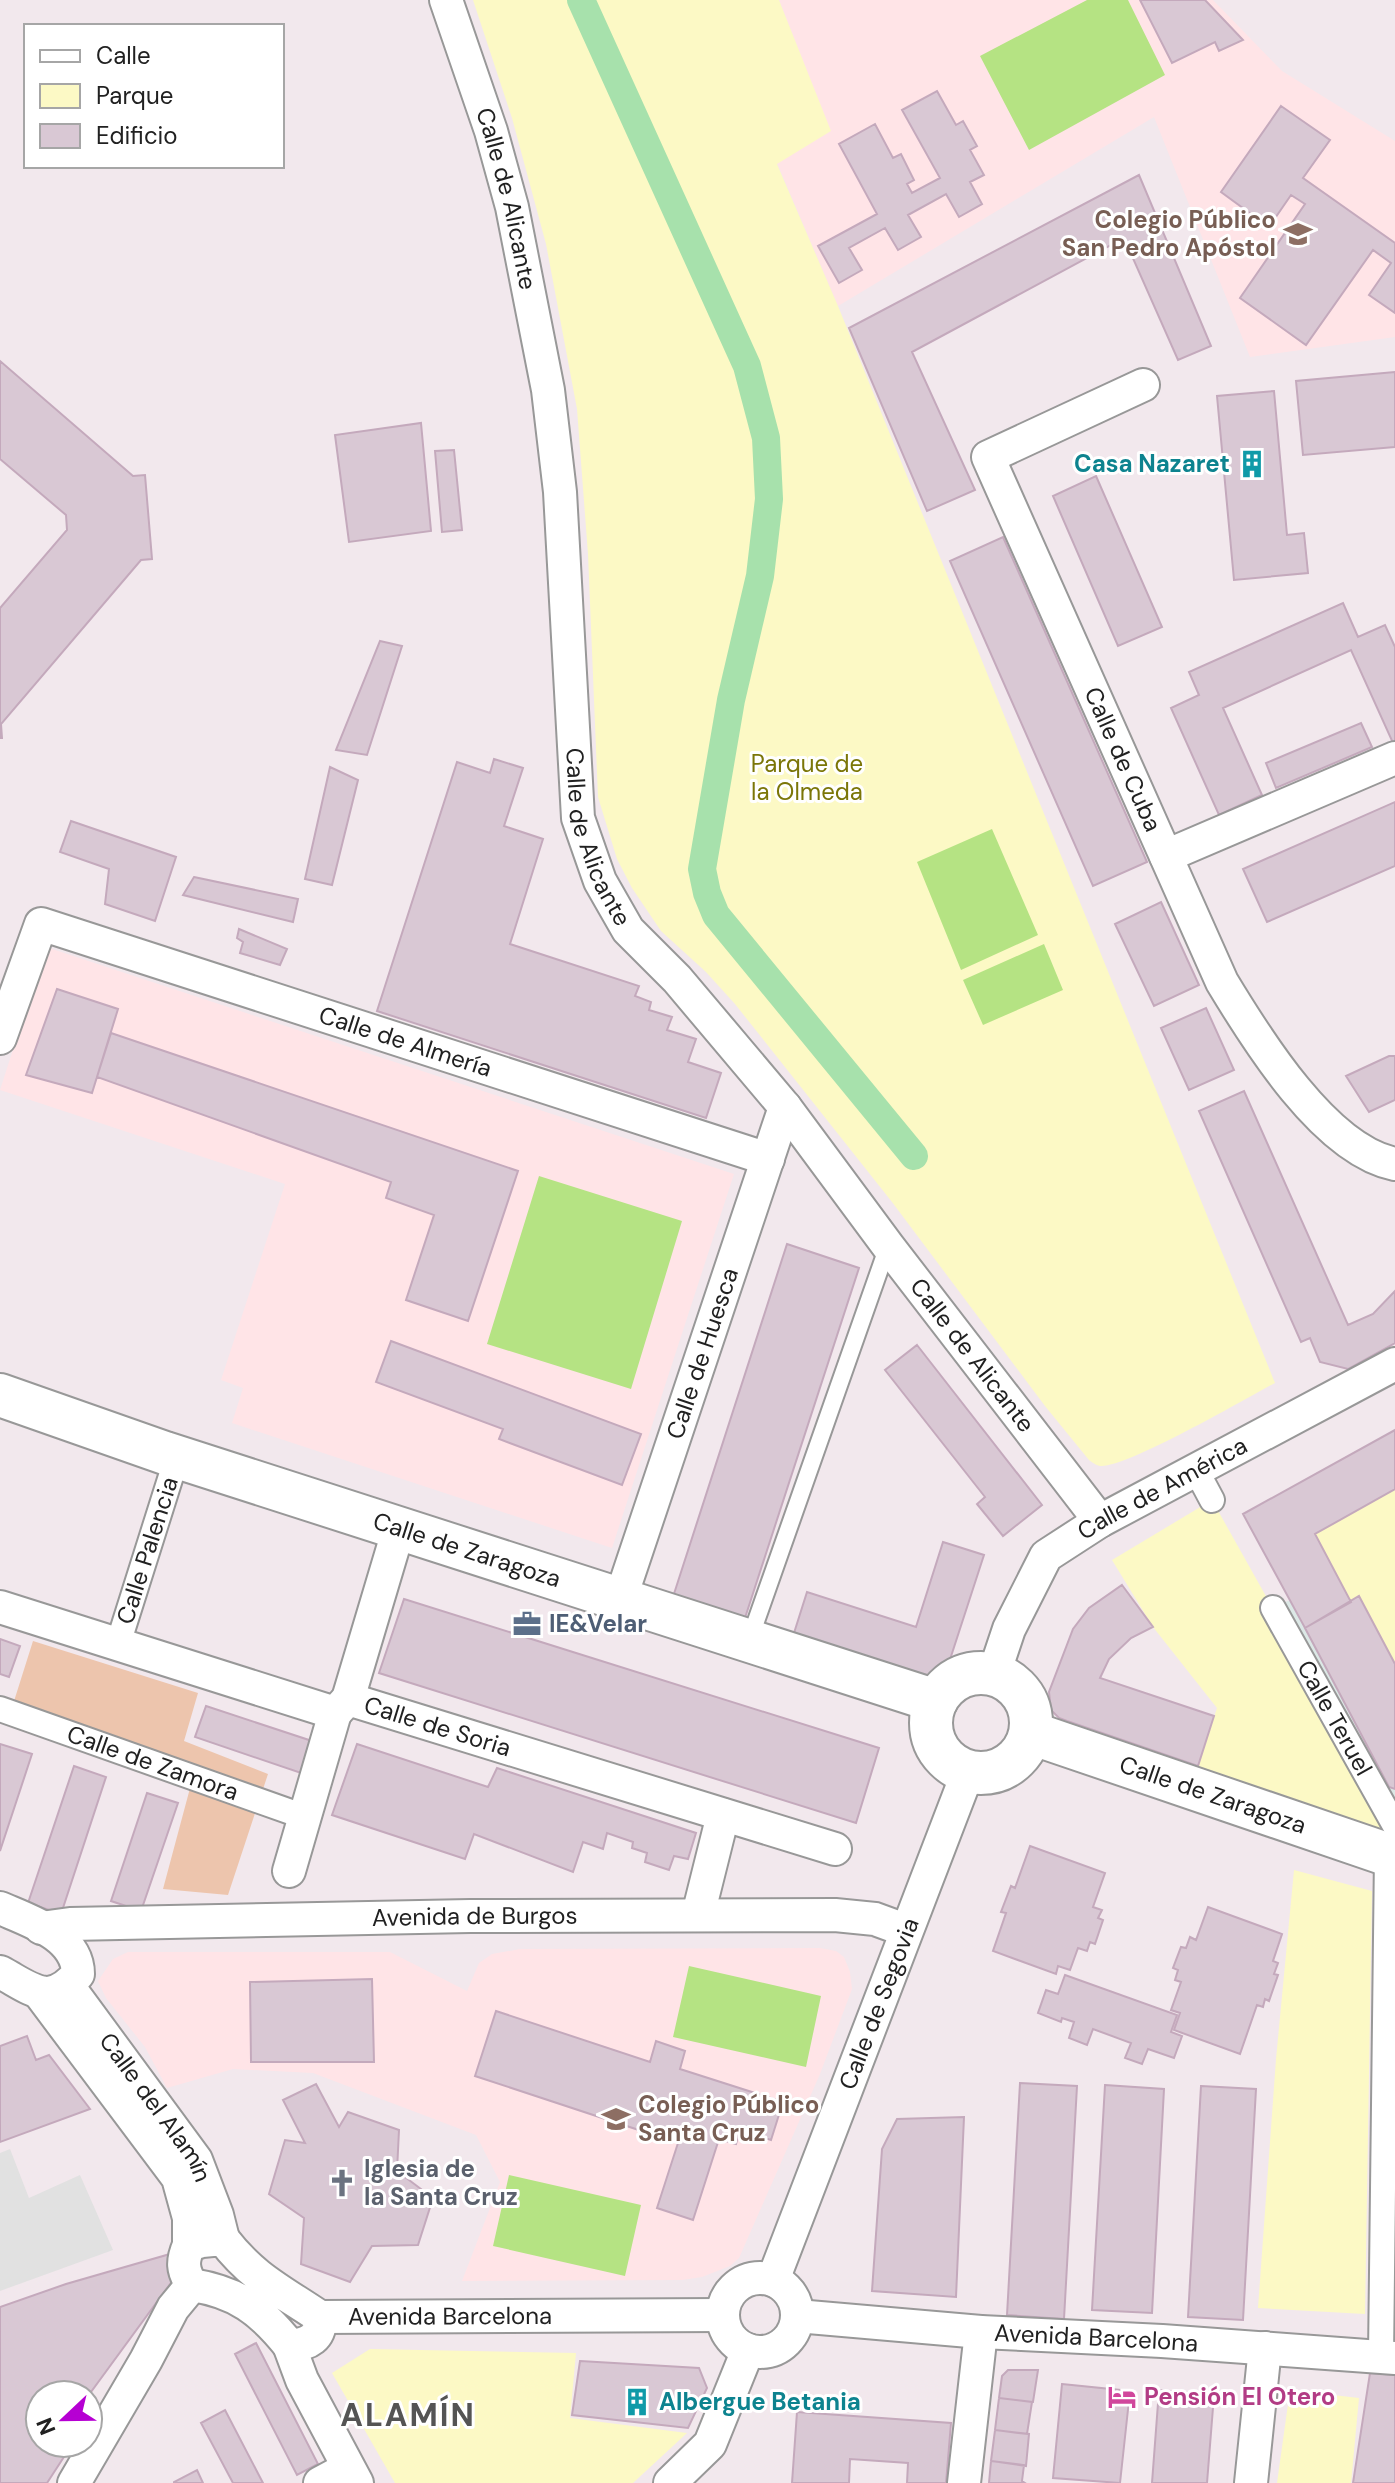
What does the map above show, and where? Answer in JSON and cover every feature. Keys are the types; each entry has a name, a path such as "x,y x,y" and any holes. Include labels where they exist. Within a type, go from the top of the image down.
{"street":[{"name":"Calle de Alicante","path":"446,0 491,131 512,207 548,390 560,492 578,818 600,881 628,930 677,979 785,1107 1100,1521"},
{"name":"Calle de Cuba","path":"1143,385 988,457 1222,982 1259,1044 1322,1118 1349,1143 1382,1162 1395,1164"},
{"path":"1166,856 1395,758"},
{"name":"Calle de Almería","path":"0,1038 41,924 768,1159"},
{"name":"Calle de Huesca","path":"620,1600 785,1107"},
{"name":"Calle de América","path":"994,1674 1009,1629 1046,1556 1100,1521 1395,1364"},
{"name":"Calle de Zaragoza","path":"0,1395 177,1457 936,1701"},
{"name":"Calle Palencia","path":"118,1644 177,1457"},
{"path":"1196,1470 1212,1500"},
{"path":"289,1871 399,1528"},
{"name":"Calle de Soria","path":"0,1607 118,1644 835,1849"},
{"name":"Calle Teruel","path":"1273,1608 1392,1846"},
{"path":"977,1672 994,1674 1011,1682 1024,1696 1031,1714 1031,1733 1023,1752 1008,1766 988,1773 968,1772 949,1761 935,1744 931,1722 936,1701 946,1687 960,1677 977,1672"},
{"name":"Calle de Zamora","path":"0,1709 305,1817"},
{"name":"Calle de Zaragoza","path":"1031,1733 1392,1846"},
{"name":"Calle de Segovia","path":"773,2280 968,1772"},
{"path":"698,1915 723,1815"},
{"path":"1388,2357 1392,1846"},
{"path":"0,1908 67,1943 78,1959 78,1974 54,1990 0,1972"},
{"name":"Avenida de Burgos","path":"41,1928 70,1924 470,1916 835,1915 875,1919 905,1930"},
{"name":"Calle del Alamín","path":"54,1990 196,2160 223,2239"},
{"name":"Calle del Alamín","path":"54,1990 178,2178 189,2218 189,2245 183,2258 184,2272 192,2285"},
{"path":"189,2245 223,2239 242,2263 279,2292 320,2317 321,2329 314,2340 289,2345"},
{"path":"759,2277 773,2280 791,2295 797,2316 788,2339 780,2347 761,2352 748,2350 727,2333 723,2315 727,2297 737,2285 759,2277"},
{"path":"74,2483 173,2308 192,2285 215,2288 257,2309 289,2345 302,2380 353,2475 320,2483"},
{"name":"Avenida Barcelona","path":"320,2317 723,2315"},
{"name":"Avenida Barcelona","path":"797,2316 981,2332 1388,2357"},
{"path":"964,2483 981,2332"},
{"path":"1251,2483 1265,2348"},
{"path":"670,2483 710,2444 748,2350"}],"lane":[{"path":"749,1642 888,1246"}],"shaded area":[{"name":"Colegio Público San Pedro Apóstol","path":"779,0 1213,0 1282,71 1395,141 1395,337 1250,357 1154,117 838,306 777,163 830,131"},
{"path":"46,947 734,1174 612,1548 232,1423 243,1388 221,1380 285,1184 0,1090"},
{"path":"1290,1600 1389,1787 1395,1789 1395,1826 1273,1608"},
{"path":"33,1641 198,1693 184,1741 268,1774 228,1895 163,1889 193,1777 9,1717"},
{"name":"Colegio Público Santa Cruz","path":"820,1948 836,1951 844,1957 852,1989 820,2074 739,2258 730,2266 702,2277 682,2280 462,2281 500,2182 476,2135 313,2073 233,2069 167,2088 145,2047 106,1998 98,1981 113,1959 128,1952 390,1952 467,1991 479,1963 492,1954 520,1949"},
{"path":"10,2149 29,2198 80,2175 113,2250 0,2291 0,2153"}],"green space":[{"name":"Parque de la Olmeda","path":"473,0 779,0 831,131 777,164 838,306 1275,1383 1159,1445 1114,1464 1100,1466 1089,1460 892,1202 735,1004 706,972 661,931 617,859 598,797 588,554 577,409 546,244 512,118"},
{"path":"1087,0 1128,0 1165,75 1029,150 980,56"},
{"path":"992,829 1038,935 961,970 917,862"},
{"path":"1044,944 1063,990 983,1025 963,980"},
{"path":"539,1176 682,1221 631,1389 487,1344"},
{"path":"1395,1489 1395,1664 1359,1597 1351,1602 1315,1534"},
{"path":"1212,1500 1395,1826 1395,1840 1198,1766 1217,1708 1153,1627 1112,1560"},
{"path":"1294,1870 1372,1891 1365,2314 1258,2308 1276,2059"},
{"path":"689,1966 821,1996 806,2067 673,2037"},
{"path":"509,2175 641,2205 625,2276 493,2246"},
{"path":"370,2349 576,2353 570,2418 687,2433 633,2483 395,2483 332,2373"},
{"path":"1290,2390 1359,2398 1351,2483 1277,2483"}],"building":[{"path":"1140,0 1205,0 1243,40 1219,51 1215,42 1172,63"},
{"path":"937,91 956,125 963,121 977,146 970,150 984,175 970,182 982,204 959,217 946,194 908,215 921,237 898,250 885,228 849,248 862,270 839,283 818,246 877,214 839,144 875,124 893,158 901,154 914,180 907,184 912,193 940,178 902,110"},
{"name":"Colegio Público San Pedro Apóstol","path":"1281,106 1330,140 1303,178 1395,243 1395,313 1369,295 1391,263 1373,250 1306,345 1240,298 1305,204 1291,195 1269,227 1221,192"},
{"path":"1139,175 1211,346 1178,360 1124,238 912,352 975,490 927,511 849,328"},
{"path":"0,361 133,476 145,475 152,559 141,560 1,724 2,738 0,738 0,608 67,530 66,515 0,459"},
{"path":"1395,372 1395,447 1303,455 1296,381"},
{"name":"Casa Nazaret","path":"1274,391 1287,535 1304,533 1308,573 1234,580 1217,396"},
{"path":"421,423 431,531 349,542 335,435"},
{"path":"454,450 462,530 442,532 435,451"},
{"path":"1096,476 1162,627 1118,646 1053,496"},
{"path":"1003,537 1147,862 1093,886 950,561"},
{"path":"1343,603 1358,637 1385,625 1395,647 1395,742 1351,650 1223,708 1262,795 1219,815 1171,708 1199,695 1189,672"},
{"path":"380,641 402,646 367,755 336,750"},
{"path":"1361,723 1372,747 1276,788 1266,763"},
{"path":"494,759 523,768 504,826 543,839 510,944 639,986 635,996 651,1002 649,1010 672,1017 667,1030 696,1039 688,1062 721,1073 706,1118 377,1011 457,762 490,773"},
{"path":"330,767 358,780 332,885 305,879"},
{"path":"1395,802 1395,866 1267,922 1243,869"},
{"path":"71,821 176,857 155,921 105,904 109,869 60,852"},
{"path":"194,877 298,899 293,922 183,895"},
{"path":"1161,902 1199,985 1154,1006 1115,924"},
{"path":"239,929 287,949 280,965 240,953 243,942 237,938"},
{"path":"57,989 118,1009 92,1093 26,1075"},
{"path":"1206,1008 1234,1070 1189,1090 1161,1028"},
{"path":"111,1033 518,1171 468,1321 406,1300 434,1215 386,1198 391,1182 97,1077"},
{"path":"1395,1056 1395,1100 1369,1112 1346,1076"},
{"path":"1244,1091 1348,1325 1373,1314 1395,1291 1395,1343 1348,1369 1320,1362 1310,1338 1301,1342 1199,1111"},
{"path":"787,1244 859,1268 743,1624 672,1600"},
{"path":"391,1341 641,1434 622,1485 499,1439 503,1429 376,1382"},
{"path":"917,1345 1042,1505 1003,1536 977,1504 985,1497 885,1370"},
{"path":"1395,1430 1395,1489 1315,1534 1351,1602 1305,1628 1243,1514"},
{"path":"943,1542 984,1555 943,1681 794,1633 807,1592 916,1627"},
{"path":"1122,1585 1153,1627 1131,1638 1109,1659 1100,1678 1214,1716 1198,1766 1059,1718 1051,1710 1049,1692 1073,1629 1089,1608"},
{"path":"1359,1596 1395,1664 1395,1789 1389,1787 1305,1628"},
{"path":"404,1599 879,1748 856,1823 379,1673"},
{"path":"0,1639 20,1646 9,1677 0,1674"},
{"path":"206,1706 318,1743 307,1775 195,1737"},
{"path":"0,1744 32,1754 0,1851"},
{"path":"357,1744 488,1787 497,1768 696,1833 688,1859 674,1856 669,1870 645,1862 647,1853 632,1848 633,1842 607,1833 603,1849 583,1842 573,1872 474,1834 465,1859 332,1815"},
{"path":"74,1766 106,1777 61,1914 28,1903"},
{"path":"147,1793 178,1803 141,1911 111,1901"},
{"path":"1030,1846 1105,1873 1093,1907 1102,1910 1098,1918 1103,1920 1095,1944 1090,1942 1087,1951 1078,1948 1070,1970 1058,1966 1056,1974 993,1951 1006,1913 1001,1912 1011,1886 1015,1888"},
{"path":"1208,1907 1282,1934 1273,1961 1278,1963 1274,1974 1278,1975 1269,2001 1265,1999 1263,2007 1257,2005 1240,2054 1174,2030 1180,2013 1171,2010 1181,1982 1175,1980 1178,1970 1173,1968 1181,1947 1186,1948 1190,1937 1196,1940"},
{"path":"1065,1975 1177,2015 1171,2032 1182,2036 1174,2058 1148,2049 1142,2064 1125,2058 1131,2043 1093,2029 1087,2045 1069,2038 1074,2022 1062,2018 1061,2022 1038,2013 1046,1990 1058,1994"},
{"path":"372,1979 374,2062 251,2062 250,1982"},
{"path":"496,2011 650,2062 656,2041 685,2051 680,2069 783,2102 771,2140 740,2130 736,2144 719,2139 693,2220 657,2208 678,2143 475,2076"},
{"path":"27,2036 36,2060 49,2055 90,2109 0,2142 0,2046"},
{"path":"1020,2083 1077,2086 1064,2319 1007,2315"},
{"name":"Iglesia de la Santa Cruz","path":"316,2084 339,2127 348,2112 399,2130 397,2171 433,2198 418,2245 372,2246 350,2282 301,2264 304,2218 269,2194 285,2140 305,2143 283,2100"},
{"path":"1105,2085 1164,2089 1152,2313 1092,2310"},
{"path":"1201,2086 1256,2089 1243,2320 1188,2317"},
{"path":"964,2117 956,2297 872,2291 882,2149 897,2119"},
{"path":"177,2252 173,2280 100,2379 24,2379 24,2459 63,2459 47,2483 0,2483 0,2307"},
{"path":"256,2343 318,2464 297,2475 235,2354"},
{"name":"Albergue Betania","path":"580,2361 699,2368 707,2388 688,2428 572,2415"},
{"path":"1008,2370 1038,2370 1033,2402 999,2398 1002,2376"},
{"path":"1370,2373 1395,2375 1395,2483 1353,2483"},
{"path":"1062,2384 1130,2391 1120,2483 1053,2478"},
{"path":"1159,2390 1214,2395 1207,2483 1152,2483"},
{"path":"999,2398 1032,2402 1027,2434 995,2430"},
{"path":"225,2410 263,2483 233,2483 201,2423"},
{"path":"797,2412 951,2423 946,2483 907,2483 908,2463 850,2459 849,2483 792,2483"},
{"path":"995,2430 1029,2434 1026,2466 991,2461"},
{"path":"991,2461 1024,2465 1022,2481 1025,2483 989,2483"},
{"path":"197,2470 203,2483 174,2483 174,2482"}],"waterway":[{"path":"581,0 747,366 766,438 769,499 760,576 731,700 702,869 707,893 716,915 914,1156"}],"place":[{"name":"Colegio Público San Pedro Apóstol","path":"1298,234"},
{"name":"Casa Nazaret","path":"1252,464"},
{"name":"IE&Velar","path":"527,1624"},
{"name":"Colegio Público Santa Cruz","path":"616,2119"},
{"name":"Iglesia de la Santa Cruz","path":"342,2183"},
{"name":"Pensión El Otero","path":"1122,2397"},
{"name":"Albergue Betania","path":"637,2402"}],"district":[{"name":"ALAMÍN","path":"408,2415"}]}
